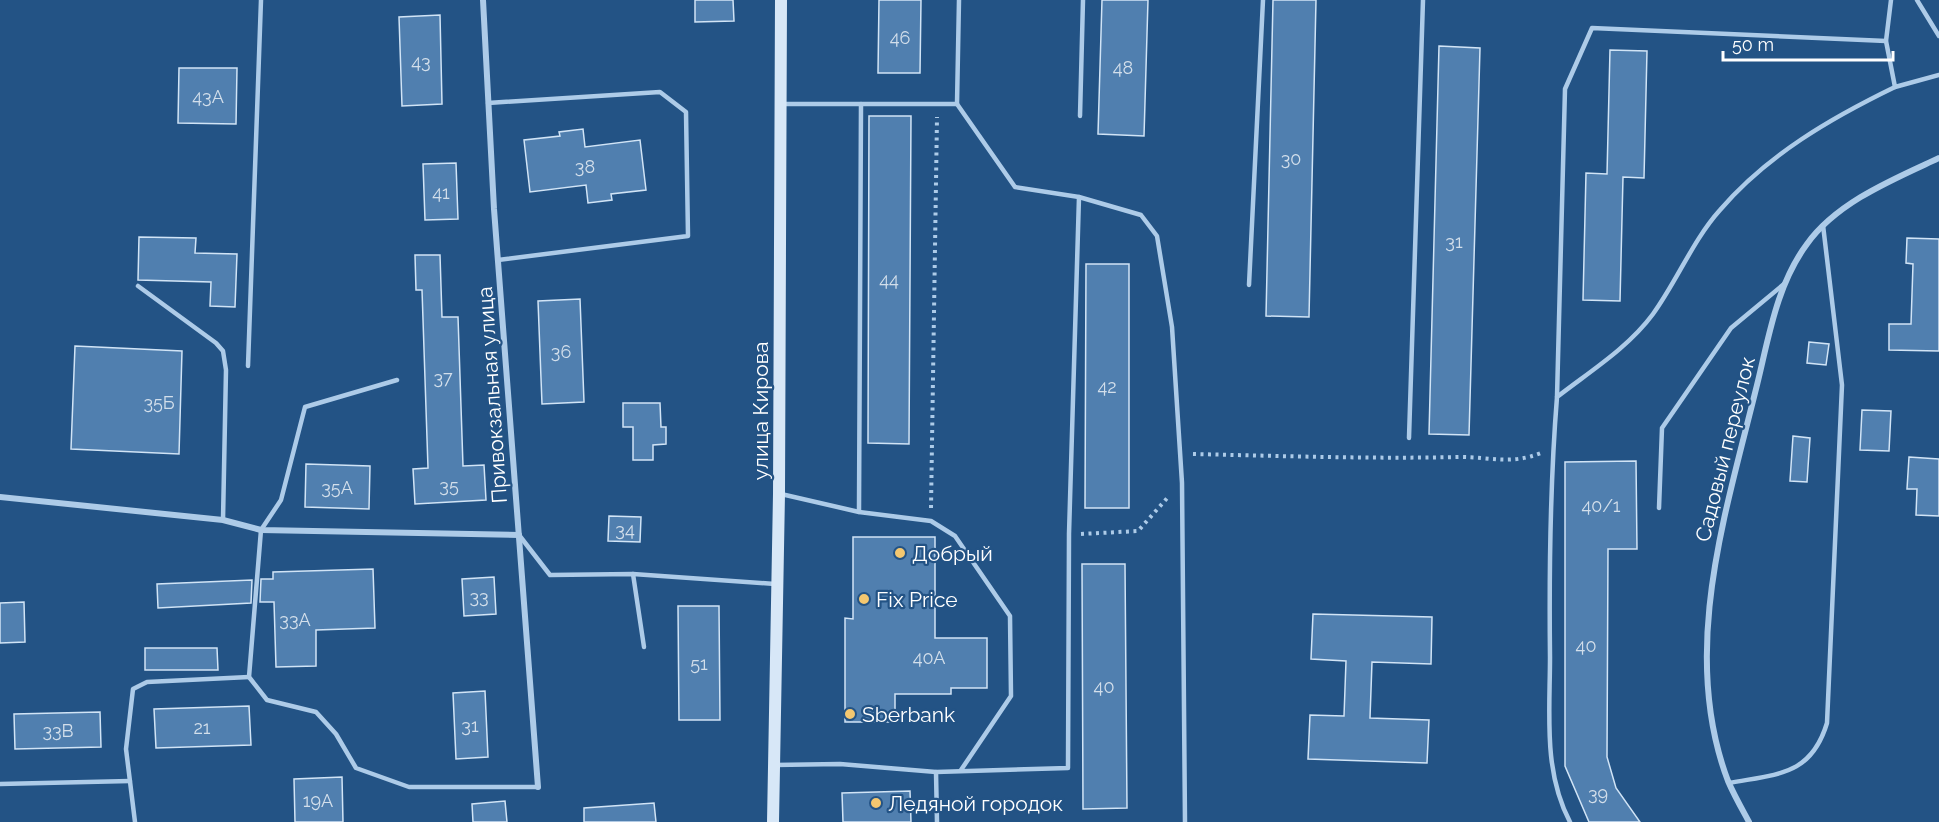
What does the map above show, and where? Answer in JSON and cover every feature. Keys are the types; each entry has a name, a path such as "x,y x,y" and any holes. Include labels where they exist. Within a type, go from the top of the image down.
{"main road":[{"name":"улица Кирова","path":"773,822 779,494 781,0"}],"street":[{"name":"Привокзальная улица","path":"483,0 498,260 538,787"},
{"name":"Садовый переулок","path":"1749,822 1729,783 1710,710 1707,653 1713,570 1784,284 1794,263 1823,225 1847,207 1939,158"},
{"path":"0,497 223,520 261,530 519,535"}],"lane":[{"path":"248,366 261,0"},
{"path":"959,0 957,104 1015,188 1079,197 1141,215 1156,236 1172,327 1182,483 1185,822"},
{"path":"1080,116 1083,0"},
{"path":"1249,285 1263,0"},
{"path":"1409,438 1423,0"},
{"path":"1891,0 1886,40 1895,87"},
{"path":"1917,0 1939,36"},
{"path":"1570,822 1563,808 1551,768 1549,573 1557,398 1565,89 1592,28 1886,40"},
{"path":"1557,398 1633,337 1671,287 1719,210 1757,175 1789,148 1837,115 1895,87 1939,75"},
{"path":"488,103 660,93 686,112 687,236 498,260"},
{"path":"781,104 957,104"},
{"path":"859,512 861,104"},
{"path":"774,765 840,764 936,772 1068,768 1069,534 1079,197"},
{"path":"1729,783 1797,768 1813,755 1822,740 1827,723 1842,385 1823,225"},
{"path":"1659,508 1662,428 1731,328 1784,284"},
{"path":"138,286 216,343 223,351 226,370 223,520"},
{"path":"397,380 305,407 281,500 261,530 249,677 267,700 316,712 336,734 356,768 408,787 538,787"},
{"path":"779,494 859,512 931,521 955,536 1010,616 1011,696 961,770"},
{"path":"519,535 550,575 633,574 778,584"},
{"path":"633,574 644,647"},
{"path":"135,822 126,749 133,689 147,682 249,677"},
{"path":"936,772 937,822"},
{"path":"0,784 130,781"}],"path":[{"path":"931,521 937,104"},
{"path":"1180,453 1401,458 1483,457 1507,462 1553,449"},
{"path":"1069,534 1137,531 1182,483"}],"building":[{"path":"695,0 733,0 734,21 695,22"},
{"path":"879,0 921,0 920,73 878,73"},
{"path":"1102,0 1148,0 1144,136 1098,134"},
{"path":"1273,0 1316,0 1309,317 1266,316"},
{"path":"440,15 442,104 402,106 399,17"},
{"path":"1439,46 1480,48 1469,435 1429,434"},
{"path":"1610,50 1647,51 1644,178 1623,177 1620,301 1583,300 1586,173 1607,174"},
{"path":"179,68 237,68 236,124 178,123"},
{"path":"869,116 911,116 909,444 868,443"},
{"path":"583,129 585,147 640,140 646,190 611,194 612,200 588,203 586,185 530,192 524,140 560,136 559,132"},
{"path":"456,163 458,219 425,220 423,164"},
{"path":"139,237 196,238 195,253 237,254 235,307 210,306 211,282 138,280"},
{"path":"1907,238 1939,239 1939,351 1889,350 1889,324 1911,324 1913,264 1906,263"},
{"path":"415,255 440,255 442,317 458,317 463,466 484,465 486,500 415,504 413,469 428,468 422,290 416,290"},
{"path":"1086,264 1129,264 1129,508 1085,508"},
{"path":"580,299 584,402 542,404 538,301"},
{"path":"1809,342 1829,344 1826,365 1807,363"},
{"path":"75,346 182,351 179,454 71,449"},
{"path":"623,403 660,403 661,427 666,427 666,444 653,445 653,460 633,460 633,427 623,427"},
{"path":"1862,410 1891,411 1889,451 1860,450"},
{"path":"1793,436 1810,438 1807,482 1790,481"},
{"path":"1909,457 1939,459 1939,516 1916,515 1917,489 1907,489"},
{"path":"1636,461 1637,549 1608,549 1607,757 1616,788 1640,822 1589,822 1565,766 1565,462"},
{"path":"306,464 370,466 369,509 305,507"},
{"path":"609,516 641,517 640,542 608,541"},
{"path":"853,537 935,537 935,638 987,638 987,688 951,688 951,694 895,694 895,722 845,722 845,618 853,619"},
{"path":"1082,564 1125,564 1127,808 1083,809"},
{"path":"373,569 375,628 316,630 316,666 276,667 274,602 260,602 261,579 273,579 273,572"},
{"path":"494,577 496,614 464,616 462,579"},
{"path":"252,580 251,603 158,608 157,584"},
{"path":"24,602 25,642 0,643 0,603"},
{"path":"678,606 719,606 720,720 679,720"},
{"path":"1313,614 1432,617 1431,664 1372,662 1370,718 1429,720 1427,763 1308,759 1310,715 1344,716 1346,661 1311,659"},
{"path":"145,648 217,648 218,670 145,670"},
{"path":"485,691 488,757 456,759 453,693"},
{"path":"249,706 251,745 156,748 154,709"},
{"path":"100,712 101,747 15,749 14,714"},
{"path":"342,777 343,822 295,822 294,779"},
{"name":"Ледяной городок","path":"910,791 911,822 843,822 842,793"},
{"path":"505,801 507,822 473,822 472,804"},
{"path":"654,803 656,822 584,822 584,808"}],"place":[{"name":"Добрый","path":"900,553"},
{"name":"Fix Price","path":"864,599"},
{"name":"Sberbank","path":"850,714"},
{"name":"Ледяной городок","path":"876,803"}]}
